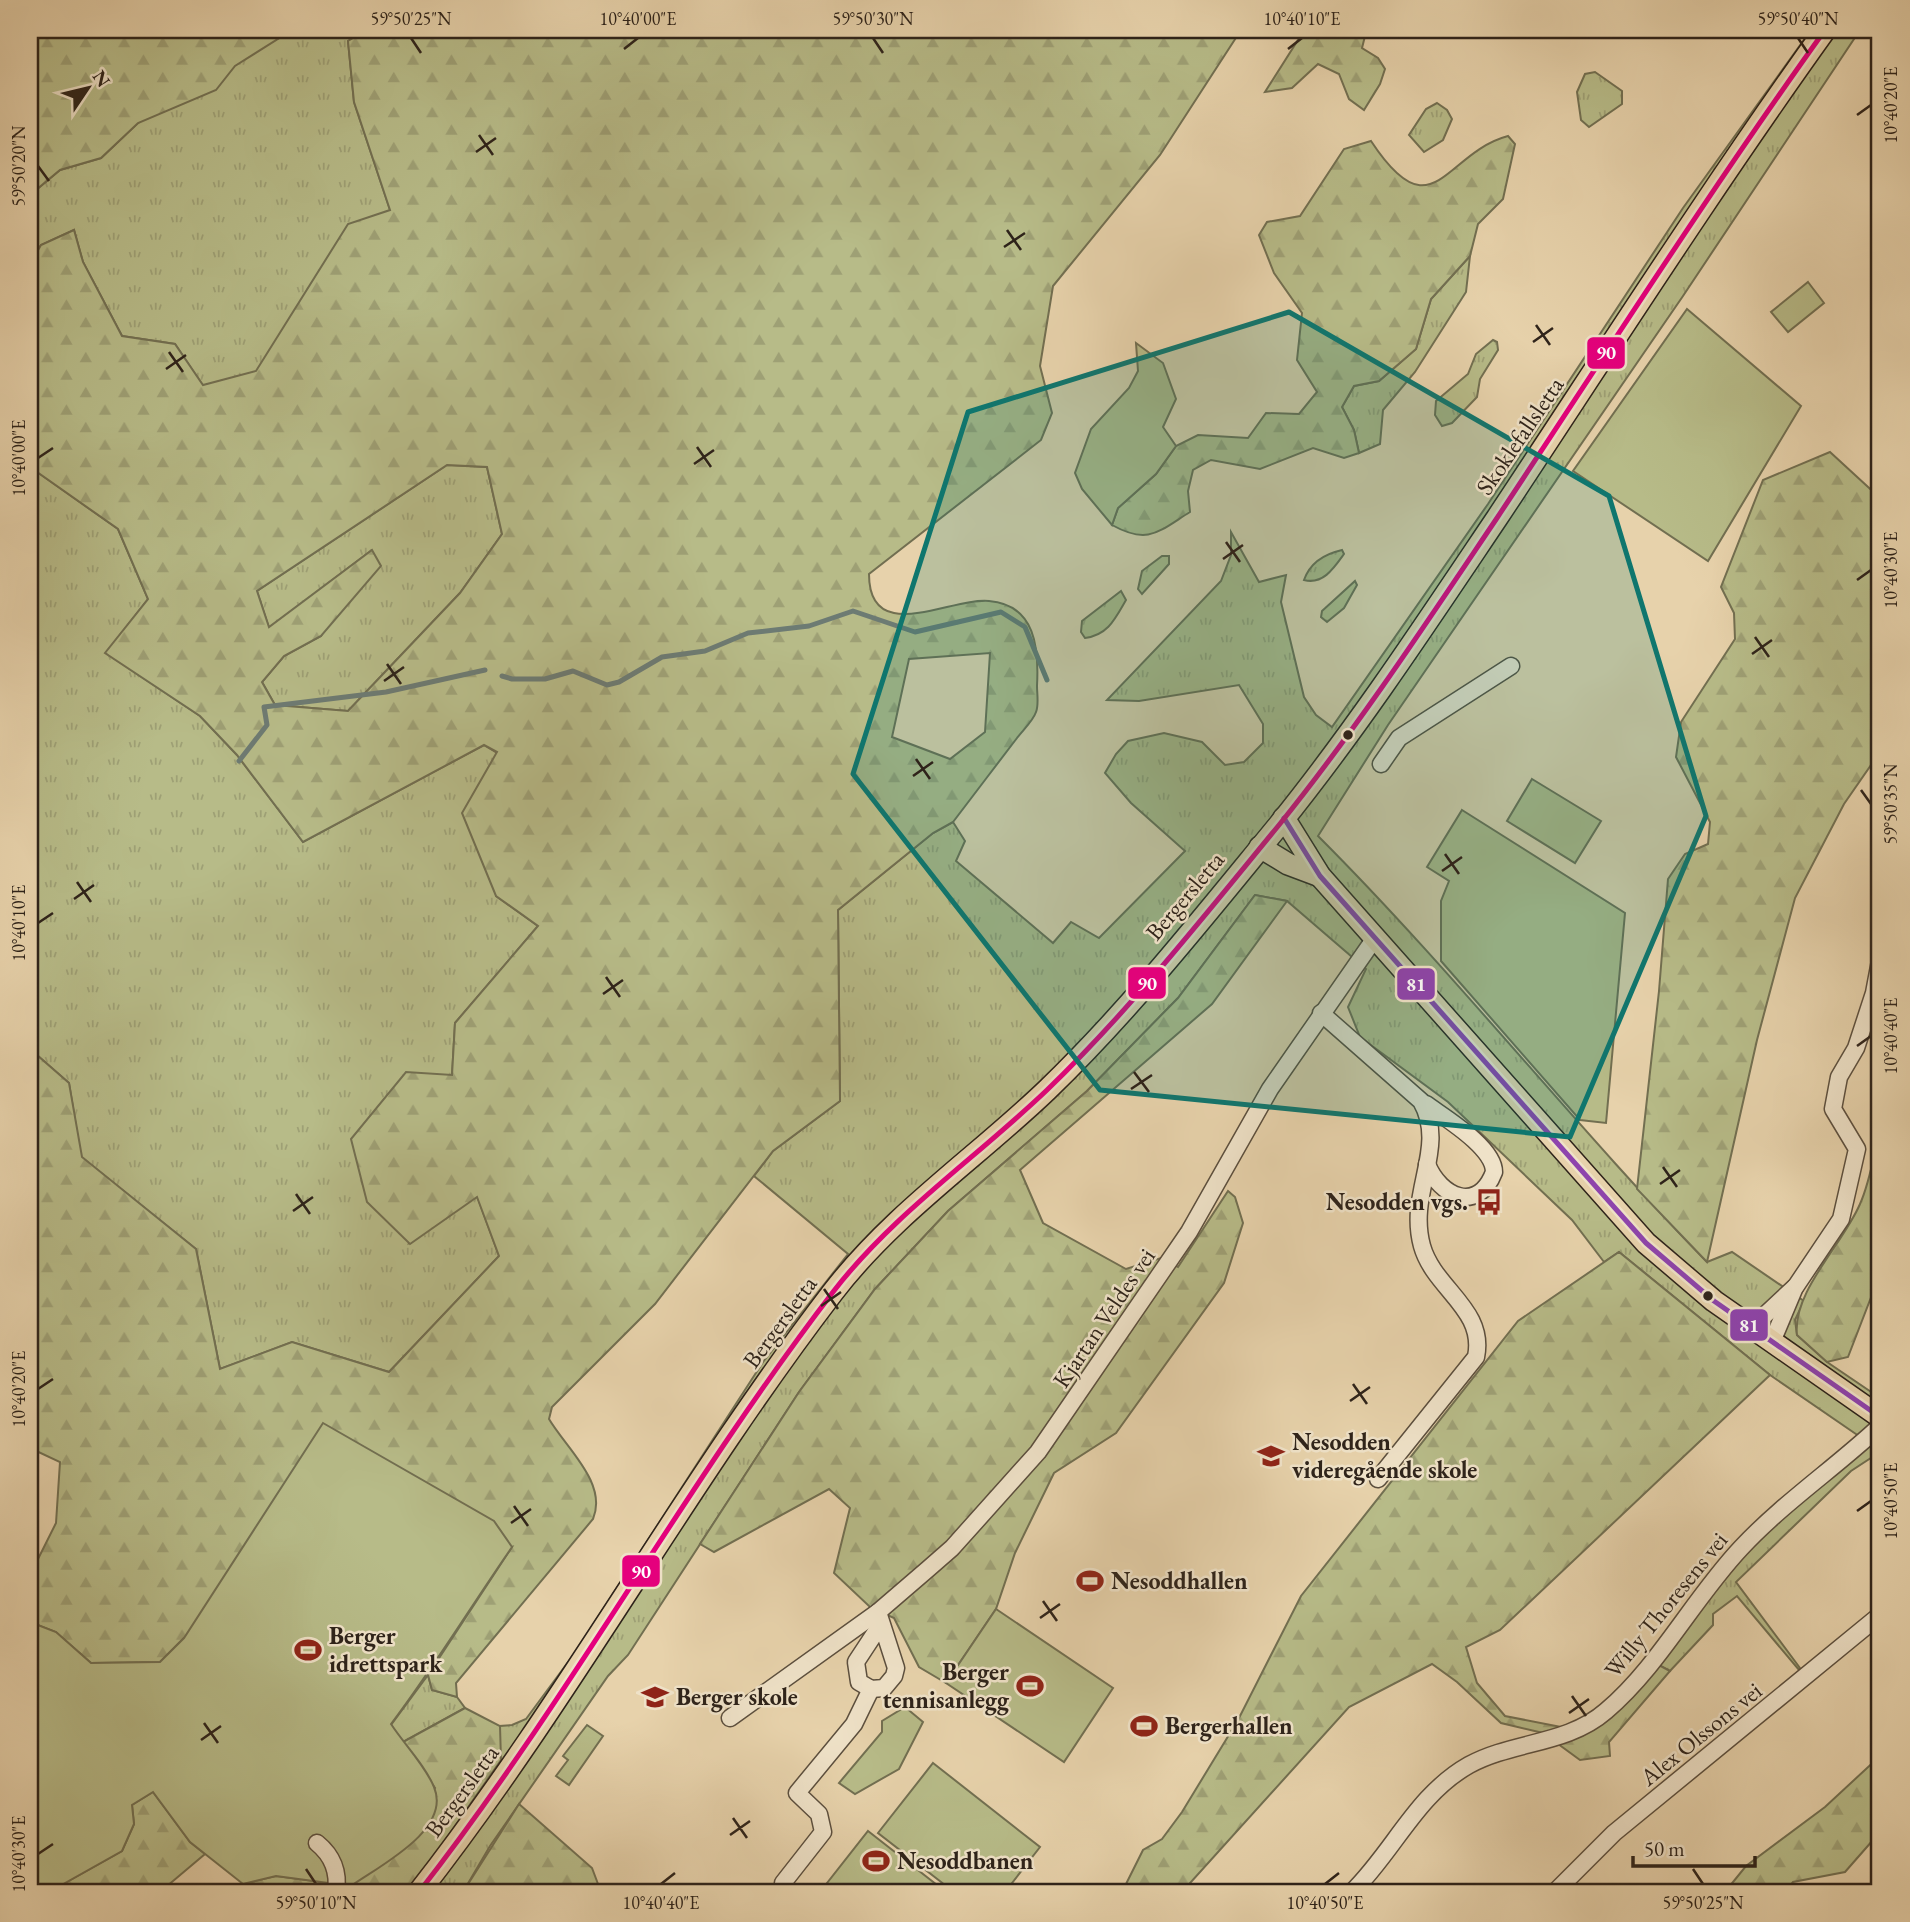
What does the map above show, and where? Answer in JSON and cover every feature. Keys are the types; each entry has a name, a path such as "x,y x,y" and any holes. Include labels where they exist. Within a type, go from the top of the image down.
{"main road":[{"name":"Skoklefallsletta","path":"1273,832 1423,629 1825,30"},
{"path":"1273,832 1288,864 1320,876"},
{"path":"1273,832 1320,876 1646,1242 1678,1273 1751,1328 1880,1417"},
{"name":"Bergersletta","path":"419,1892 501,1782 778,1368 839,1284 886,1233 1028,1108 1076,1061 1273,832"}],"street":[{"path":"1381,764 1399,738 1511,666"},
{"name":"Kjartan Veldes vei","path":"730,1718 880,1618 952,1548 1051,1436 1189,1232 1270,1089 1375,938"},
{"path":"1772,1342 1796,1286 1841,1219 1857,1149 1833,1109 1839,1077 1856,1048 1874,993 1880,961"},
{"path":"1321,1013 1421,1101 1480,1146 1492,1160 1494,1172 1479,1192 1457,1196 1433,1180 1427,1164"},
{"path":"1378,1479 1460,1379 1478,1350 1477,1330 1426,1258 1422,1245 1417,1204 1432,1135 1430,1117 1421,1101"},
{"path":"1751,1328 1796,1286"},
{"name":"Willy Thoresens vei","path":"1352,1892 1373,1871 1422,1803 1439,1785 1487,1757 1575,1732 1605,1712 1628,1690 1741,1548 1772,1517 1880,1426"},
{"name":"Alex Olssons vei","path":"1555,1892 1614,1833 1880,1615"},
{"path":"783,1883 823,1832 819,1814 797,1793 854,1724 871,1689 884,1688 894,1676 896,1668 880,1618"},
{"name":"Kjartan Veldes vei","path":"871,1689 859,1682 856,1662 880,1618"},
{"path":"317,1843 327,1852 335,1867 336,1892"}],"highlighted area":[{"path":"1289,312 1609,496 1706,816 1570,1137 1100,1090 853,774 968,412"}],"green space":[{"path":"30,30 292,30 235,66 216,90 138,123 101,158 60,170 30,195"},
{"path":"292,30 367,30 348,41 354,102 390,210 283,332 256,372 203,386 175,344 122,336 83,262 74,230 41,245 30,264 30,195 60,170 101,158 138,123"},
{"path":"367,30 1241,30 1160,155 1053,286 1040,366 1052,413 1041,440 869,574 873,596 882,608 897,614 989,601 1005,604 1017,611 1031,631 1035,644 1038,703 1036,712 953,822 933,833 838,910 840,1101 773,1151 655,1304 552,1407 549,1419 583,1466 595,1492 593,1519 456,1683 457,1697 432,1690 428,1675 512,1547 184,1638 160,1662 91,1663 56,1632 30,1622 30,1575 56,1523 60,1462 30,1448 30,1049 69,1083 82,1157 196,1249 220,1369 292,1342 389,1372 499,1256 477,1197 410,1244 367,1202 351,1139 406,1072 452,1075 455,1023 538,926 496,896 462,813 497,752 484,745 303,842 237,755 200,716 105,653 148,599 118,529 30,467 30,264 41,245 74,230 83,262 122,336 175,344 203,385 256,371 348,224 390,210 354,102 348,41","holes":["447,465 487,467 502,534 460,593 348,711 275,705 262,682 284,656 321,636 381,566 372,550 269,627 257,591","990,653 985,732 950,759 892,737 909,659"]},
{"path":"1308,30 1372,30 1365,36 1362,48 1378,58 1385,69 1380,84 1364,110 1349,99 1339,74 1318,64 1292,88 1265,92 1298,40"},
{"path":"1811,30 1860,30 1683,296 1388,725 1318,836 1417,941 1657,1210 1707,1262 1732,1252 1804,1301 1795,1320 1797,1335 1827,1362 1880,1398 1880,1452 1851,1471 1736,1582 1799,1670 1737,1596 1713,1614 1713,1625 1670,1671 1655,1663 1749,1547 1869,1443 1770,1375 1619,1252 1604,1262 1572,1220 1448,1102 1360,1037 1348,1007 1366,969 1287,901 1255,895 1178,998 1087,1091 948,1211 875,1289 799,1392 628,1655 608,1676 490,1846 463,1892 409,1892 500,1760 500,1726 512,1725 526,1719 574,1654 763,1362 848,1254 754,1176 773,1151 840,1101 838,910 933,833 953,822 965,841 956,861 1053,943 1071,922 1099,938 1185,851 1131,803 1105,773 1116,754 1128,741 1164,733 1202,742 1225,765 1244,762 1263,743 1263,724 1239,685 1139,701 1107,700 1221,581 1231,555 1231,532 1259,582 1286,575 1281,602 1304,697 1316,715 1332,727 1488,504 1683,208"},
{"path":"1595,72 1622,91 1622,104 1589,127 1581,120 1577,92 1585,74"},
{"path":"1437,103 1447,110 1452,119 1443,140 1424,152 1409,135 1426,109"},
{"path":"1508,136 1515,144 1503,199 1478,224 1470,256 1431,299 1416,349 1379,381 1354,386 1342,407 1354,430 1359,453 1344,458 1313,448 1260,469 1211,460 1193,470 1188,491 1190,512 1152,534 1135,534 1112,525 1118,508 1156,474 1176,446 1198,435 1248,438 1266,413 1299,414 1317,392 1297,360 1302,313 1274,273 1259,235 1267,222 1300,216 1344,149 1371,141 1392,168 1410,182 1425,185 1439,180 1486,145"},
{"path":"1470,256 1466,292 1415,372 1383,410 1380,444 1359,453 1354,430 1342,407 1354,386 1379,381 1416,349 1431,299"},
{"path":"1808,282 1824,303 1788,332 1771,312"},
{"path":"1687,309 1801,406 1708,561 1573,471"},
{"path":"1493,340 1497,342 1498,350 1480,379 1477,397 1452,423 1442,426 1435,415 1436,401 1468,374 1476,354"},
{"path":"1136,343 1163,363 1176,399 1163,427 1176,446 1156,474 1118,508 1112,525 1082,489 1075,473 1091,429 1129,388 1138,371"},
{"path":"1830,452 1880,498 1880,752 1844,804 1795,898 1757,1040 1707,1262 1637,1189 1659,991 1668,879 1685,854 1708,844 1710,822 1676,757 1681,722 1735,639 1734,613 1721,587 1763,480"},
{"path":"447,465 487,467 502,534 460,593 348,711 275,705 262,682 284,656 321,636 372,550 269,628 257,591"},
{"path":"30,467 118,529 148,599 106,653 200,716 237,755 303,842 484,745 497,753 496,896 538,926 455,1023 452,1075 409,1243 477,1196 499,1256 389,1372 292,1342 220,1369 196,1249 81,1157 69,1083 30,1049"},
{"path":"1342,550 1344,554 1322,578 1304,580 1319,560"},
{"path":"1162,556 1169,556 1169,564 1142,594 1138,589 1142,571"},
{"path":"1355,581 1357,585 1344,608 1327,622 1321,617 1322,611"},
{"path":"1121,591 1126,600 1114,620 1105,630 1085,638 1081,632 1082,621"},
{"path":"1532,779 1601,821 1575,863 1507,821"},
{"path":"1462,810 1625,913 1606,1123 1580,1120 1441,961 1441,901 1449,881 1427,867"},
{"path":"1255,895 1287,901 1212,1004 1020,1170 1043,1223 1126,1269 1161,1258 1178,1267 1228,1191 1235,1197 1243,1223 1224,1283 1116,1433 1054,1473 1015,1553 996,1609 946,1683 919,1667 894,1618 870,1607 834,1573 850,1508 829,1489 714,1552 700,1544 799,1392 875,1289 948,1211 1087,1091 1178,998"},
{"path":"1880,1130 1880,1274 1848,1357 1827,1362 1797,1335 1798,1319 1810,1285 1860,1204"},
{"path":"1619,1252 1770,1375 1500,1630 1466,1647 1477,1683 1505,1716 1561,1727 1614,1711 1655,1663 1670,1671 1609,1742 1610,1756 1580,1760 1543,1733 1501,1723 1457,1682 1432,1664 1349,1707 1182,1892 1122,1892 1143,1850 1162,1839 1182,1812 1238,1720 1301,1596 1518,1321"},
{"name":"Berger idrettspark","path":"323,1423 494,1521 512,1547 391,1724 434,1787 437,1803 433,1818 410,1845 351,1886 276,1876 243,1884 190,1842 153,1792 132,1805 134,1824 122,1851 49,1892 30,1892 30,1622 56,1632 91,1663 160,1662 184,1638"},
{"name":"Berger tennisanlegg","path":"996,1609 1113,1688 1064,1762 946,1683"},
{"path":"428,1675 432,1690 457,1697 465,1708 403,1742 391,1725"},
{"path":"905,1707 923,1722 899,1769 855,1794 839,1783 882,1732 882,1721"},
{"path":"465,1708 500,1726 501,1760 409,1892 249,1892 243,1884 276,1876 351,1886 435,1788 403,1742"},
{"path":"587,1725 603,1736 569,1785 556,1776 568,1760 563,1756"},
{"path":"1880,1756 1880,1832 1845,1872 1793,1882 1785,1892 1708,1892 1729,1887 1746,1866 1825,1807"},
{"path":"933,1763 1040,1847 1005,1892 954,1892 878,1833"},
{"path":"153,1792 190,1842 205,1854 160,1892 49,1892 122,1851 134,1824 132,1805"},
{"path":"519,1804 592,1868 601,1892 463,1892"},
{"name":"Nesoddbanen","path":"868,1831 946,1892 820,1892"}],"waterway":[{"path":"502,676 512,679 545,679 573,671 607,685 619,682 662,657 705,651 748,633 809,626 853,611 915,632 1001,612 1025,627 1047,680"},
{"path":"239,761 267,725 264,707 386,692 485,670"}],"transit line":[{"name":"90","path":"419,1892 526,1744 727,1440 833,1292 908,1212 1020,1115 1078,1059 1195,927 1308,788 1418,635 1700,211 1825,30"},
{"name":"81","path":"1284,818 1320,876 1646,1243 1714,1301 1880,1417"}],"place":[{"name":"Nesodden vgs.","path":"1489,1202"},
{"name":"Nesodden videregående skole","path":"1271,1456"},
{"name":"Nesoddhallen","path":"1090,1581"},
{"name":"Berger idrettspark","path":"308,1650"},
{"name":"Berger tennisanlegg","path":"1030,1686"},
{"name":"Berger skole","path":"655,1697"},
{"name":"Bergerhallen","path":"1144,1726"},
{"name":"Nesoddbanen","path":"876,1861"}]}
